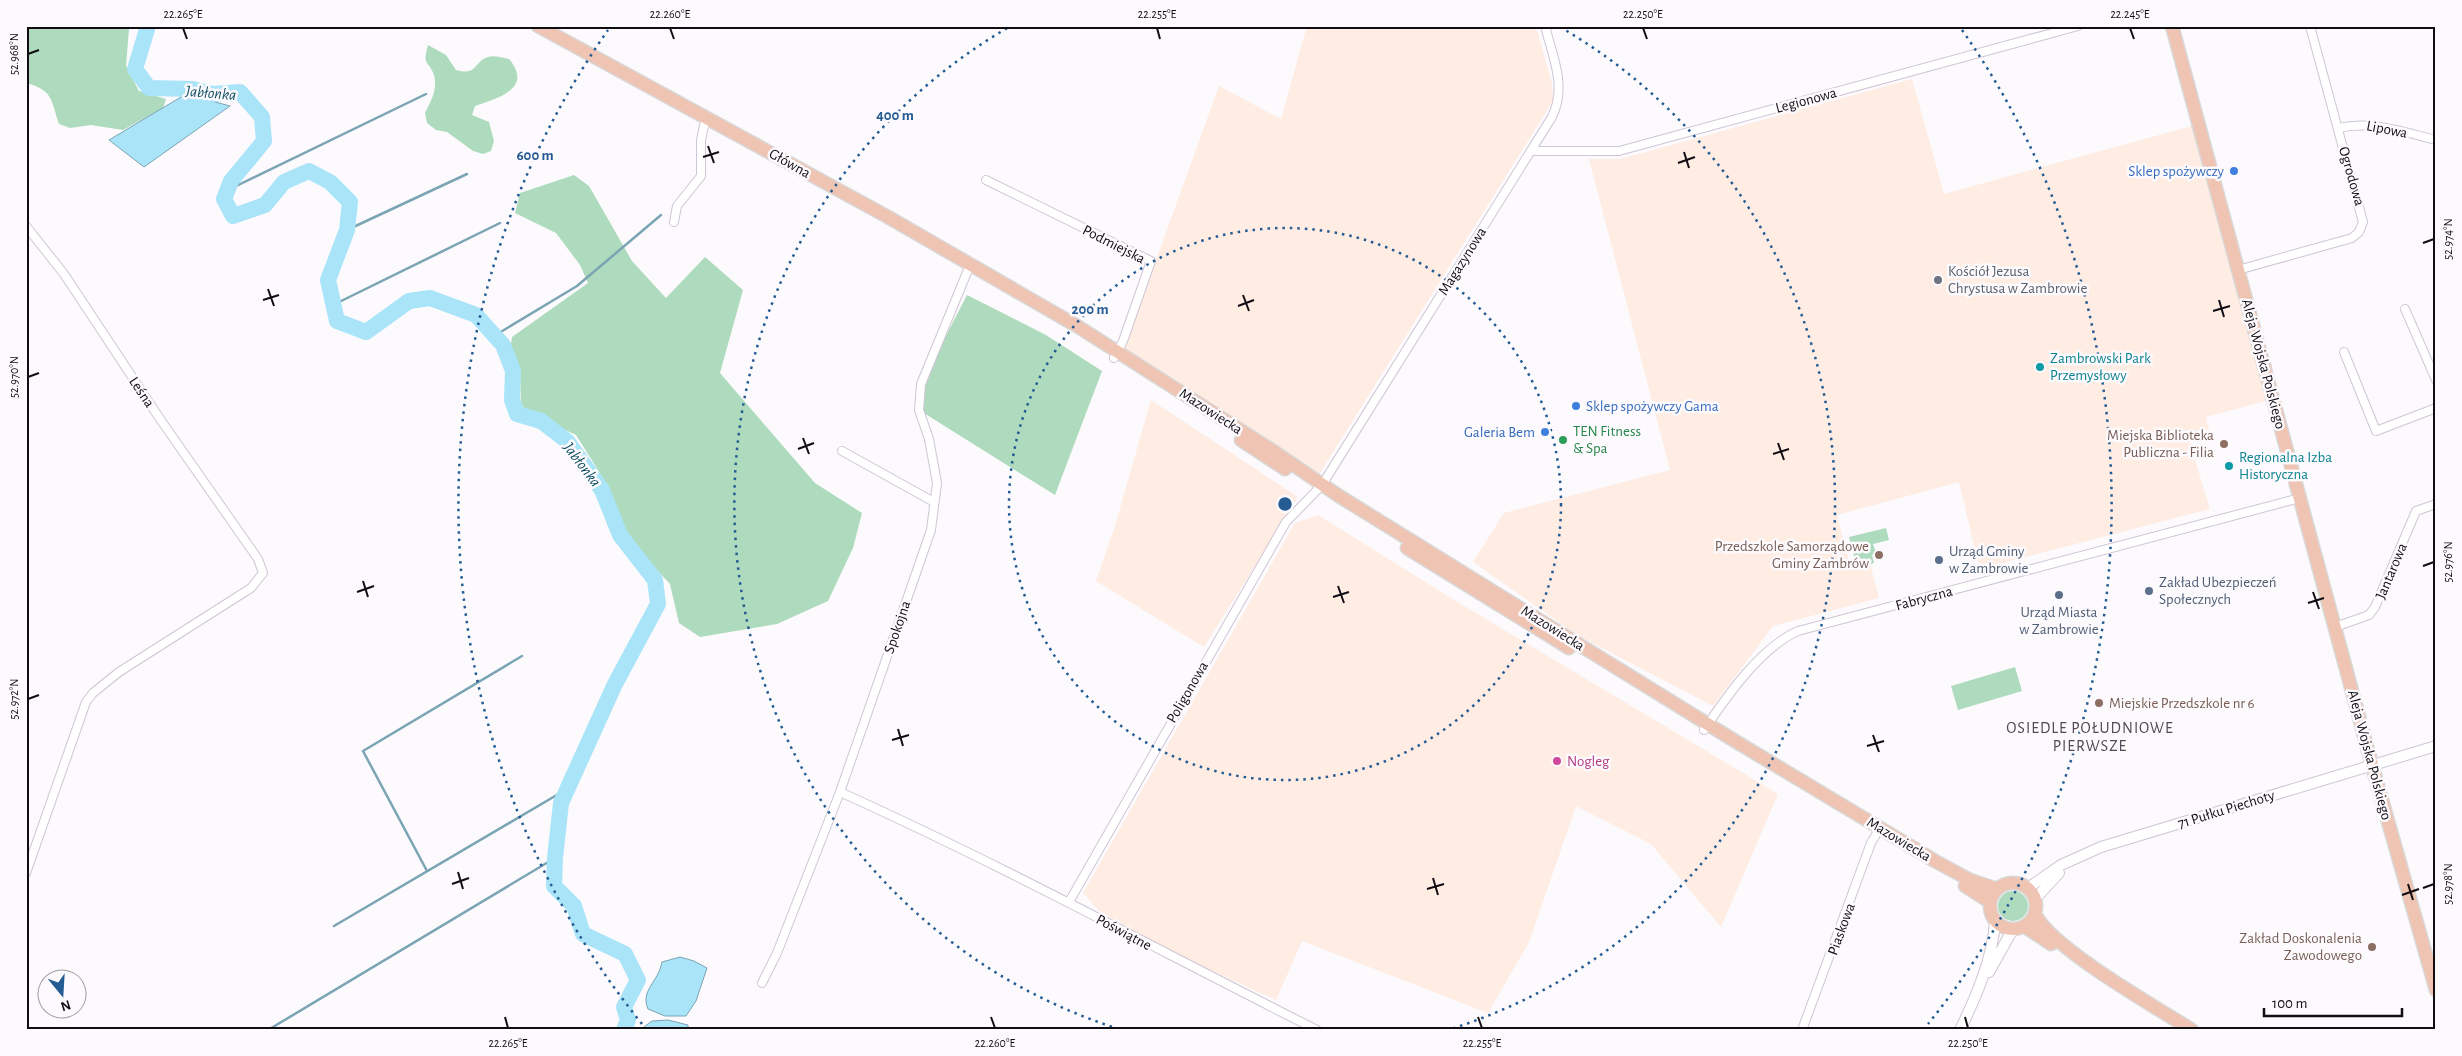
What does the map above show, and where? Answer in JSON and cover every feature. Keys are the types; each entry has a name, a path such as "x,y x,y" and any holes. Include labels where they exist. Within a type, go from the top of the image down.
{"main road":[{"name":"Główna","path":"538,26 888,217 1040,306 1070,330 1116,355"},
{"name":"Aleja Wojska Polskiego","path":"2172,26 2372,765 2434,975 2436,990"},
{"name":"Mazowiecka","path":"1116,355 1446,574 1706,727 1878,831 1990,902"},
{"name":"Mazowiecka","path":"1878,831 1970,880 1998,889"},
{"path":"2178,1030 2019,928 2003,927 1995,921 1990,909 1990,902 1998,889 2005,884 2015,883 2031,893 2035,914 2045,929 2071,951 2192,1030"},
{"path":"2019,928 2035,914"}],"street":[{"name":"Magazynowa","path":"1319,488 1555,110 1560,94 1560,83 1545,26"},
{"name":"Legionowa","path":"1531,151 1619,151 2078,26"},
{"name":"Ogrodowa","path":"2238,270 2352,238 2359,232 2363,222 2362,211 2310,26"},
{"path":"674,222 677,206 701,176 701,140 706,117"},
{"name":"Lipowa","path":"2338,128 2357,124 2373,125 2436,140"},
{"name":"Podmiejska","path":"986,180 1151,261 1116,355"},
{"name":"Leśna","path":"26,226 64,274 160,419 258,559 262,574 251,588 119,672 93,693 86,702 26,873"},
{"name":"Spokojna","path":"762,984 777,953 840,792 931,530 937,482 929,439 919,410 921,384 970,265"},
{"path":"2405,309 2436,380"},
{"path":"2344,352 2376,431 2436,408"},
{"path":"842,451 934,502"},
{"name":"Poligonowa","path":"1069,902 1286,522 1319,488"},
{"name":"Fabryczna","path":"1706,727 1740,682 1765,654 1776,644 1798,631 2300,498"},
{"name":"Jantarowa","path":"2335,626 2370,615 2376,607 2416,511 2436,504"},
{"name":"71 Pułku Piechoty","path":"2031,893 2081,856 2145,833 2436,746"},
{"name":"Poświątne","path":"840,792 932,834 1069,902 1141,941 1317,1030"},
{"name":"Piaskowa","path":"1802,1030 1878,831"},
{"path":"1973,1004 1994,940 1995,921"},
{"path":"1960,1030 2004,943 2019,928"}],"shaded area":[{"path":"1307,26 1536,26 1552,84 1553,101 1318,476 1119,349 1151,261 1156,260 1219,86 1281,119"},
{"path":"1912,79 1944,194 2192,126 2266,401 2206,417 2209,430 2188,437 2210,509 1983,568 1979,566 1959,482 1837,515 1851,569 1870,564 1879,598 1773,626 1713,706 1577,635 1473,562 1504,513 1670,470 1589,159 1620,159"},
{"path":"1151,400 1298,497 1204,647 1096,581 1115,526"},
{"path":"1318,515 1446,595 1778,794 1721,927 1651,844 1576,806 1529,942 1488,1013 1302,941 1276,1000 1182,957 1099,911 1083,893 1295,523"}],"green space":[{"path":"29,26 128,26 126,66 139,91 166,99 163,108 123,130 91,125 70,128 59,124 50,97 41,89 26,83 26,32"},
{"path":"428,45 446,55 456,70 472,70 483,59 493,56 509,59 516,69 517,78 515,85 510,91 493,100 475,106 472,115 489,122 494,141 491,151 483,154 473,151 447,132 436,130 427,123 425,113 435,85 434,75 426,62"},
{"path":"574,175 589,186 632,261 666,298 705,257 743,290 720,373 815,483 862,513 853,548 828,601 777,624 700,637 679,623 670,584 627,538 603,478 576,435 531,414 521,405 520,370 510,351 512,337 588,283 580,265 556,233 515,213 520,193"},
{"path":"967,295 1046,335 1102,371 1055,495 919,410 921,384"},
{"path":"1886,528 1889,540 1873,544 1876,553 1872,555 1874,563 1857,568 1849,537"},
{"path":"2015,667 2022,691 1958,710 1951,686"},
{"path":"2013,891 2024,895 2028,906 2024,917 2013,921 2002,917 1998,906 2002,895"}],"water":[{"path":"186,94 230,106 144,167 109,140"},
{"path":"680,957 694,961 707,968 696,1001 686,1016 665,1016 648,1009 646,997 662,962"},
{"path":"668,1020 688,1025 688,1030 640,1030 652,1021"}],"waterway":[{"name":"Jabłonka","path":"148,26 135,69 149,88 193,89 213,94 240,92 262,117 264,141 231,181 224,199 233,216 265,205 284,182 309,171 330,182 350,202 347,230 328,280 337,321 366,332 409,301 430,298 476,315 503,345 513,371 512,400 517,414 541,421 567,441 602,490 620,535 655,580 658,604 615,684 561,803 555,858 554,886 574,906 583,934 625,954 638,980 624,1007 628,1020 624,1030"},
{"path":"228,190 426,94"},
{"path":"347,230 467,174"},
{"path":"494,336 577,286 661,215"},
{"path":"333,305 500,223"},
{"path":"427,871 363,751 522,656"},
{"path":"334,926 567,789"},
{"path":"268,1030 555,858"}],"place":[{"name":"Sklep spożywczy","path":"2234,171"},
{"name":"Kościół Jezusa Chrystusa w Zambrowie","path":"1938,280"},
{"name":"Zambrowski Park Przemysłowy","path":"2040,367"},
{"name":"Sklep spożywczy Gama","path":"1576,406"},
{"name":"Galeria Bem","path":"1545,432"},
{"name":"TEN Fitness & Spa","path":"1563,440"},
{"name":"Miejska Biblioteka Publiczna - Filia","path":"2224,444"},
{"name":"Regionalna Izba Historyczna","path":"2229,466"},
{"name":"Przedszkole Samorządowe Gminy Zambrów","path":"1879,555"},
{"name":"Urząd Gminy w Zambrowie","path":"1939,560"},
{"name":"Zakład Ubezpieczeń Społecznych","path":"2149,591"},
{"name":"Urząd Miasta w Zambrowie","path":"2059,595"},
{"name":"Miejskie Przedszkole nr 6","path":"2099,703"},
{"name":"Nogleg","path":"1557,761"},
{"name":"Zakład Doskonalenia Zawodowego","path":"2372,947"}],"district":[{"name":"OSIEDLE POŁUDNIOWE PIERWSZE","path":"2090,736"}]}
